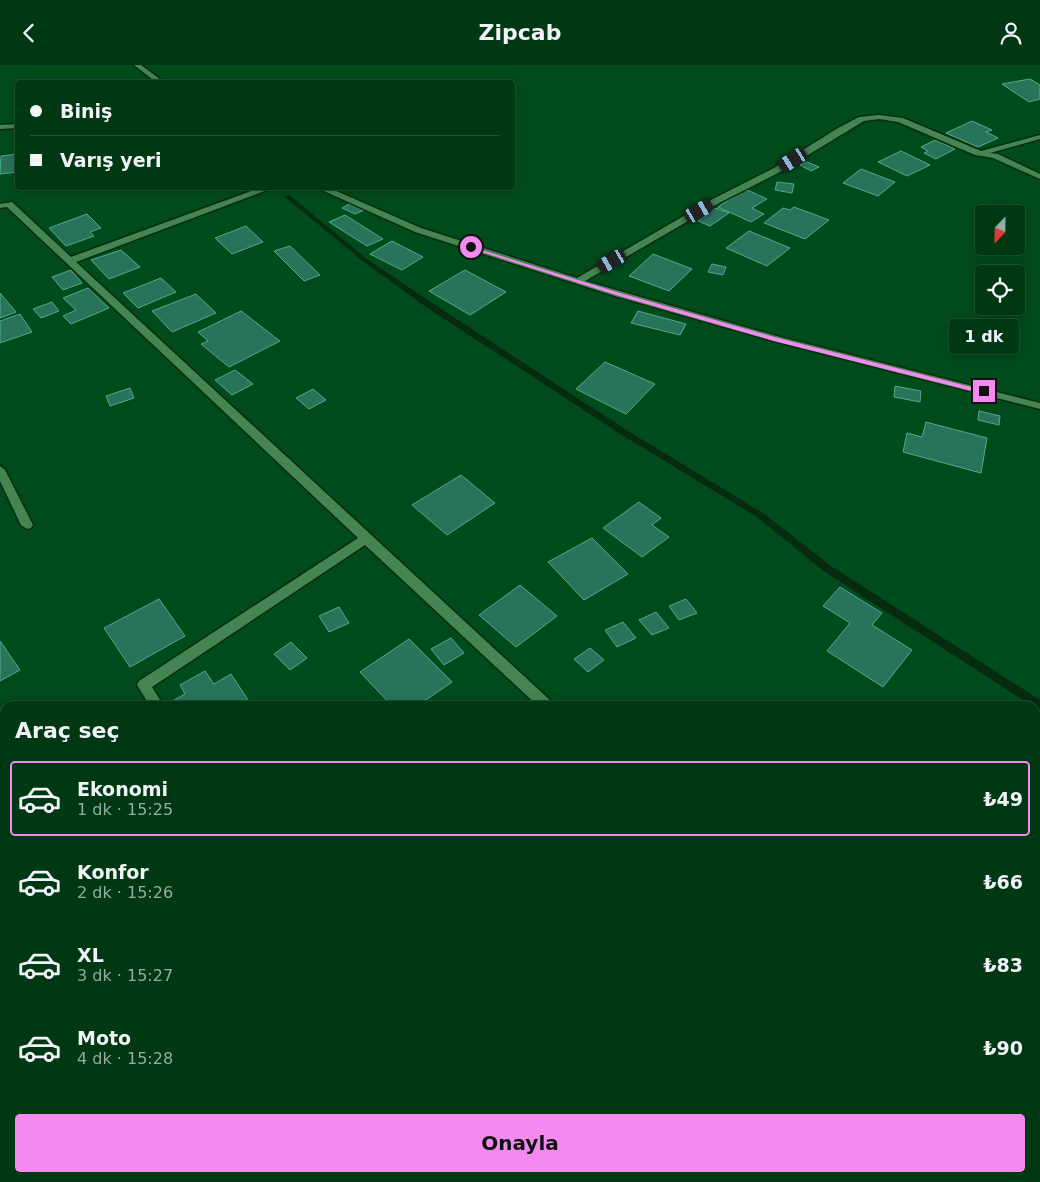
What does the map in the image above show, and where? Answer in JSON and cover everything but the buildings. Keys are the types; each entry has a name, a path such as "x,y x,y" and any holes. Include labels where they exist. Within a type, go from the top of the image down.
{"street":[{"path":"137,65 158,80"},
{"path":"578,281 716,201 777,170 862,119 879,117 900,120 978,153 995,156 1040,177"},
{"path":"0,127 15,126"},
{"path":"978,153 1040,137"},
{"path":"69,261 263,190"},
{"path":"326,190 418,230 578,281 776,339 1040,406"},
{"path":"0,206 9,204 366,539 543,701"},
{"path":"0,470 27,525"},
{"path":"154,701 144,685 366,539"}],"waterway":[{"path":"287,196 365,260 429,305 625,433 760,515 828,569 1032,701"}],"route":[{"path":"471,247 618,294 776,339 984,391"}]}
